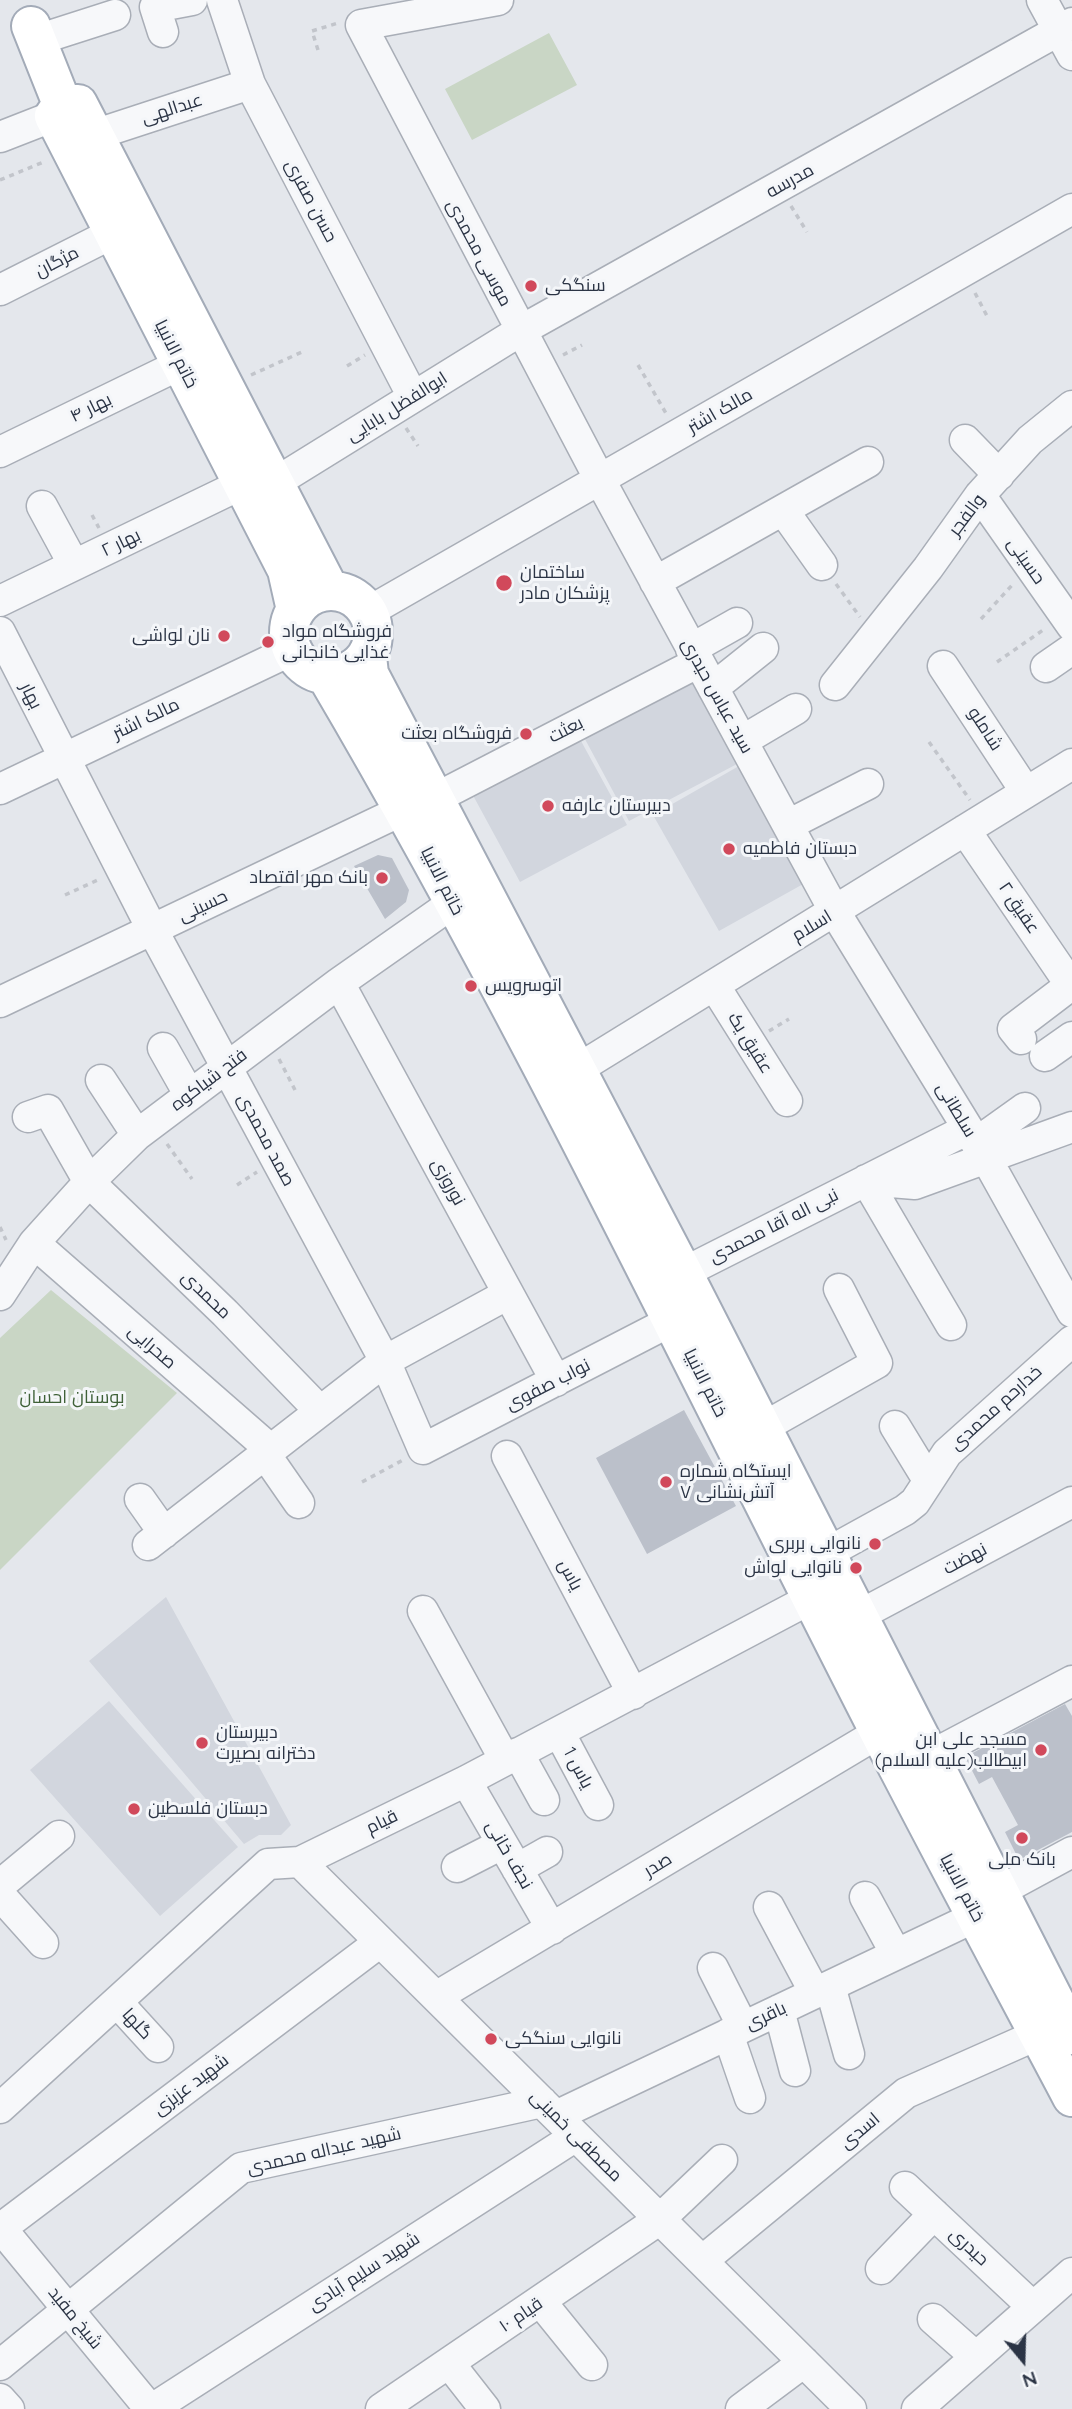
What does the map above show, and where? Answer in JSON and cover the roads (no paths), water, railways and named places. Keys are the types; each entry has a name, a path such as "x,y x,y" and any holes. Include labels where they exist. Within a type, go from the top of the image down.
{"main road":[{"path":"34,33 58,110"},
{"name":"خاتم الانبیا","path":"58,110 78,104 83,142 113,233 181,364 330,591"},
{"name":"خاتم الانبیا","path":"83,142 223,387 287,570 296,610"},
{"path":"330,591 352,596 368,612 373,634 367,656 349,671 326,675 306,667 292,650 290,622 305,600 317,593 330,591"},
{"name":"خاتم الانبیا","path":"367,656 369,674 419,804 453,903 682,1273 762,1428 835,1587 880,1732 987,1904 1055,2034 1072,2097"},
{"name":"خاتم الانبیا","path":"326,675 419,804 563,1077 673,1320 835,1587 930,1756 987,1904"}],"street":[{"path":"163,32 155,7 192,0"},
{"name":"حسن صفری","path":"222,0 250,84 413,397"},
{"name":"موسی محمدی","path":"498,0 360,25 600,480"},
{"path":"1042,0 1068,36"},
{"path":"34,33 115,15"},
{"name":"مدرسه","path":"520,331 1068,36"},
{"name":"عبدالهی","path":"83,142 250,84"},
{"path":"0,137 58,110"},
{"name":"مالک اشتر","path":"368,612 1072,209"},
{"name":"مژگان","path":"0,290 113,233"},
{"name":"ابوالفضل بابایی","path":"258,484 413,397 520,331"},
{"name":"بهار ۴","path":"0,452 181,364"},
{"name":"والفجر","path":"835,685 989,485 1030,440 1072,406"},
{"name":"حسینی","path":"965,440 1031,567 1065,606"},
{"path":"655,582 868,462"},
{"name":"سید عباس حیدری","path":"600,480 835,912"},
{"name":"بهار ۲","path":"0,601 74,565 258,484"},
{"path":"42,506 74,565"},
{"path":"782,510 822,565"},
{"name":"بعثت","path":"419,804 695,655 737,623"},
{"name":"بهار","path":"0,632 63,759"},
{"path":"713,688 763,648"},
{"path":"1046,667 1072,649"},
{"name":"مالک اشتر","path":"0,789 292,650"},
{"name":"شاملو","path":"943,666 1026,792"},
{"path":"742,741 796,709"},
{"name":"صمد محمدی","path":"63,759 385,1361 424,1450"},
{"name":"اسلام","path":"563,1077 1072,764"},
{"path":"788,825 868,784"},
{"name":"حسینی","path":"0,1002 419,804"},
{"name":"عقیق ۲","path":"974,824 1072,986"},
{"name":"فتح شیاکوه","path":"0,1294 34,1243 89,1182 144,1129 339,983 453,903"},
{"name":"سلطانی","path":"835,912 976,1143 1072,1312"},
{"name":"نوروزی","path":"339,983 556,1381"},
{"name":"عقیق یک","path":"714,985 787,1101"},
{"path":"1021,1039 1013,1028 1072,986"},
{"path":"1045,1056 1072,1037"},
{"path":"163,1048 189,1094"},
{"path":"101,1080 144,1129"},
{"path":"976,1143 1025,1108"},
{"name":"محمدی","path":"28,1117 48,1110 89,1182 225,1313 320,1411"},
{"path":"976,1143 1072,1127"},
{"name":"نبی اله آقا محمدی","path":"682,1273 866,1180 976,1143"},
{"path":"866,1180 951,1325"},
{"name":"صحرایی","path":"34,1243 268,1452 299,1503"},
{"path":"762,1428 877,1363 839,1289"},
{"path":"140,1499 156,1539 385,1361 508,1294"},
{"name":"نواب صفوی","path":"424,1450 673,1320"},
{"name":"خدارحم محمدی","path":"835,1587 915,1502 947,1452 1072,1341"},
{"path":"895,1426 928,1480"},
{"name":"یاس","path":"507,1456 633,1694"},
{"name":"نهضت","path":"835,1587 1072,1502"},
{"name":"قیام","path":"0,2108 268,1864 300,1862 466,1781 835,1587"},
{"path":"423,1611 512,1756 544,1800"},
{"path":"930,1756 1072,1681"},
{"name":"یاس 1","path":"559,1732 598,1805"},
{"name":"صدر","path":"436,1997 880,1732"},
{"name":"نجف خانی","path":"466,1781 552,1929"},
{"path":"0,1885 59,1836"},
{"path":"457,1867 547,1852"},
{"name":"باقری","path":"558,2118 896,1954 987,1904 1072,1852"},
{"name":"مصطفی خمینی","path":"300,1862 851,2409"},
{"path":"0,1895 43,1943"},
{"path":"865,1897 896,1954"},
{"path":"769,1908 822,1990 849,2054"},
{"name":"شهید عزیزی","path":"0,2228 380,1942"},
{"path":"713,1968 736,2030 750,2098"},
{"name":"گلها","path":"117,2002 158,2047"},
{"path":"779,2010 795,2071"},
{"name":"اسدی","path":"702,2261 906,2094 1055,2034"},
{"name":"شهید عبداله محمدی","path":"0,2365 241,2168 558,2118"},
{"name":"شهید سلیم آبادی","path":"151,2409 558,2118"},
{"name":"قیام ۱۰","path":"381,2409 660,2220 722,2160"},
{"name":"حیدری","path":"905,2187 1033,2307"},
{"path":"881,2269 934,2214"},
{"name":"شیخ مفید","path":"0,2228 151,2409"},
{"path":"917,2409 1072,2273"},
{"path":"541,2302 592,2364"},
{"path":"933,2319 976,2357"},
{"path":"741,2409 804,2362"},
{"path":"449,2363 485,2409"},
{"path":"0,2399 9,2409"}],"place":[{"name":"سنگکی","path":"531,286"},
{"name":"ساختمان پزشکان مادر","path":"504,583"},
{"name":"نان لواشی","path":"224,636"},
{"name":"فروشگاه مواد غذایی خانجانی","path":"268,642"},
{"name":"فروشگاه بعثت","path":"526,734"},
{"name":"دبیرستان عارفه","path":"548,806"},
{"name":"دبستان فاطمیه","path":"729,849"},
{"name":"بانک مهر اقتصاد","path":"382,878"},
{"name":"اتوسرویس","path":"471,986"},
{"name":"ایستگاه شماره ۷ آتش‌نشانی","path":"666,1482"},
{"name":"نانوایی بربری","path":"875,1544"},
{"name":"نانوایی لواش","path":"856,1568"},
{"name":"دبیرستان دخترانه بصیرت","path":"202,1743"},
{"name":"مسجد علی ابن ابیطالب(علیه السلام)","path":"1041,1750"},
{"name":"دبستان فلسطین","path":"134,1809"},
{"name":"بانک ملی","path":"1022,1838"},
{"name":"نانوایی سنگکی","path":"491,2039"}],"park label":[{"name":"بوستان احسان","path":"72,1398"}]}
